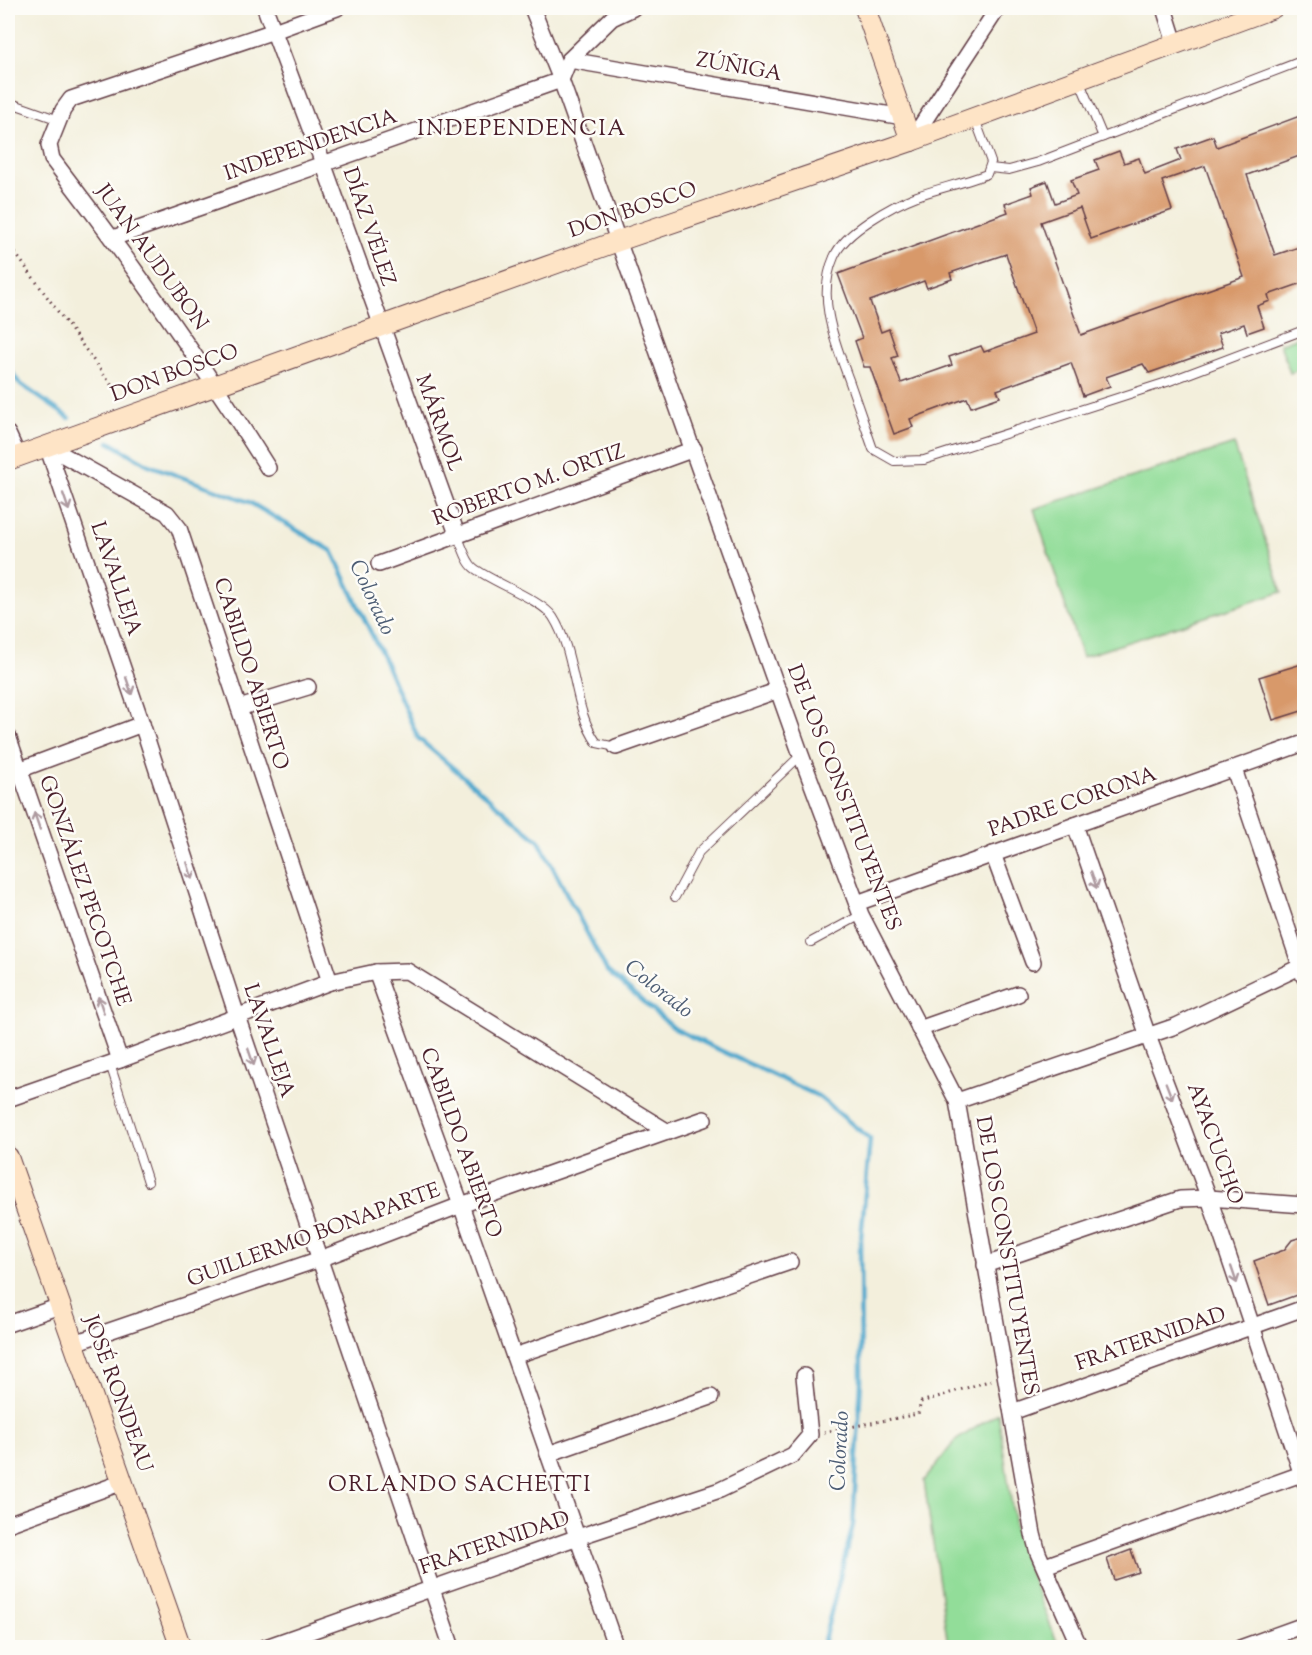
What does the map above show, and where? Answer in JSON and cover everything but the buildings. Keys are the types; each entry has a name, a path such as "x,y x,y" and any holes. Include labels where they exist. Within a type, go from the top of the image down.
{"main road":[{"path":"865,8 911,141"},
{"name":"DON BOSCO","path":"13,458 618,241 911,141 1274,8"},
{"name":"JOSÉ RONDEAU","path":"8,1157 181,1647"}],"street":[{"name":"DÍAZ VÉLEZ","path":"265,8 381,326"},
{"path":"274,31 338,8"},
{"name":"DE LOS CONSTITUYENTES","path":"532,8 561,80 801,755 859,909 957,1101 1033,1534 1080,1647"},
{"path":"911,141 998,8"},
{"path":"1164,8 1175,43"},
{"path":"561,80 569,60 612,18 626,9"},
{"name":"JUAN AUDUBON","path":"268,468 216,385 113,238 52,159 49,145 58,120 71,99 274,31"},
{"name":"ZÚÑIGA","path":"569,60 903,117"},
{"name":"INDEPENDENCIA","path":"113,238 561,80"},
{"name":"MÁRMOL","path":"381,326 457,534"},
{"path":"8,434 13,458"},
{"name":"CABILDO ABIERTO","path":"47,446 167,513 179,528 330,982"},
{"name":"LAVALLEJA","path":"47,446 142,724 237,1017 452,1647"},
{"name":"ROBERTO M. ORTIZ","path":"379,564 694,449"},
{"path":"239,708 308,687"},
{"path":"616,747 779,690"},
{"path":"19,770 142,724"},
{"name":"GONZÁLEZ PECOTCHE","path":"8,736 115,1062"},
{"name":"PADRE CORONA","path":"859,909 993,854 1305,743"},
{"path":"957,1101 1176,1026 1303,970 1234,769"},
{"name":"AYACUCHO","path":"1075,825 1148,1036 1209,1198 1304,1476"},
{"path":"993,854 1033,962"},
{"path":"8,1100 330,982 375,972 407,971 668,1132"},
{"name":"CABILDO ABIERTO","path":"375,972 461,1205 616,1647"},
{"path":"919,1029 1018,994"},
{"name":"GUILLERMO BONAPARTE","path":"74,1343 320,1259 461,1205 704,1119"},
{"path":"985,1265 1180,1199 1209,1198 1305,1205"},
{"path":"514,1356 790,1262"},
{"path":"8,1324 60,1306"},
{"name":"FRATERNIDAD","path":"1012,1412 1305,1308"},
{"path":"804,1376 810,1435"},
{"path":"548,1454 711,1397"},
{"name":"FRATERNIDAD","path":"263,1647 720,1490 793,1455 810,1435"},
{"path":"1045,1566 1304,1476"},
{"path":"8,1524 123,1482"},
{"path":"1240,1647 1305,1625"}],"lane":[{"path":"990,168 1009,170 1038,162 1305,60"},
{"path":"1078,78 1103,137"},
{"path":"8,102 58,120"},
{"path":"974,117 991,162 987,174 917,196 883,213 858,229 834,255 827,283 832,334 873,449 894,461 924,460 1167,382 1305,330"},
{"path":"457,534 472,567 551,614 559,629 573,671 587,729 597,743 616,747"},
{"path":"675,897 699,852 801,755"},
{"path":"811,942 859,909"},
{"path":"115,1062 148,1182"}],"path":[{"path":"8,243 132,414"},
{"path":"810,1435 918,1414 921,1402 1005,1375"}],"green space":[{"path":"1304,335 1304,368 1290,373 1280,344"},
{"path":"1234,444 1282,592 1082,657 1034,509"},
{"path":"998,1413 1017,1540 1059,1647 955,1647 947,1638 924,1481 955,1441"}],"waterway":[{"name":"Colorado","path":"8,366 19,383 69,418"},
{"name":"Colorado","path":"109,442 149,465 249,502 332,551 418,738 539,841 607,971 675,1029 818,1096 870,1139 860,1249 861,1381 853,1525 822,1648"}],"district":[{"name":"INDEPENDENCIA","path":"522,130"},
{"name":"ORLANDO SACHETTI","path":"460,1486"}]}
